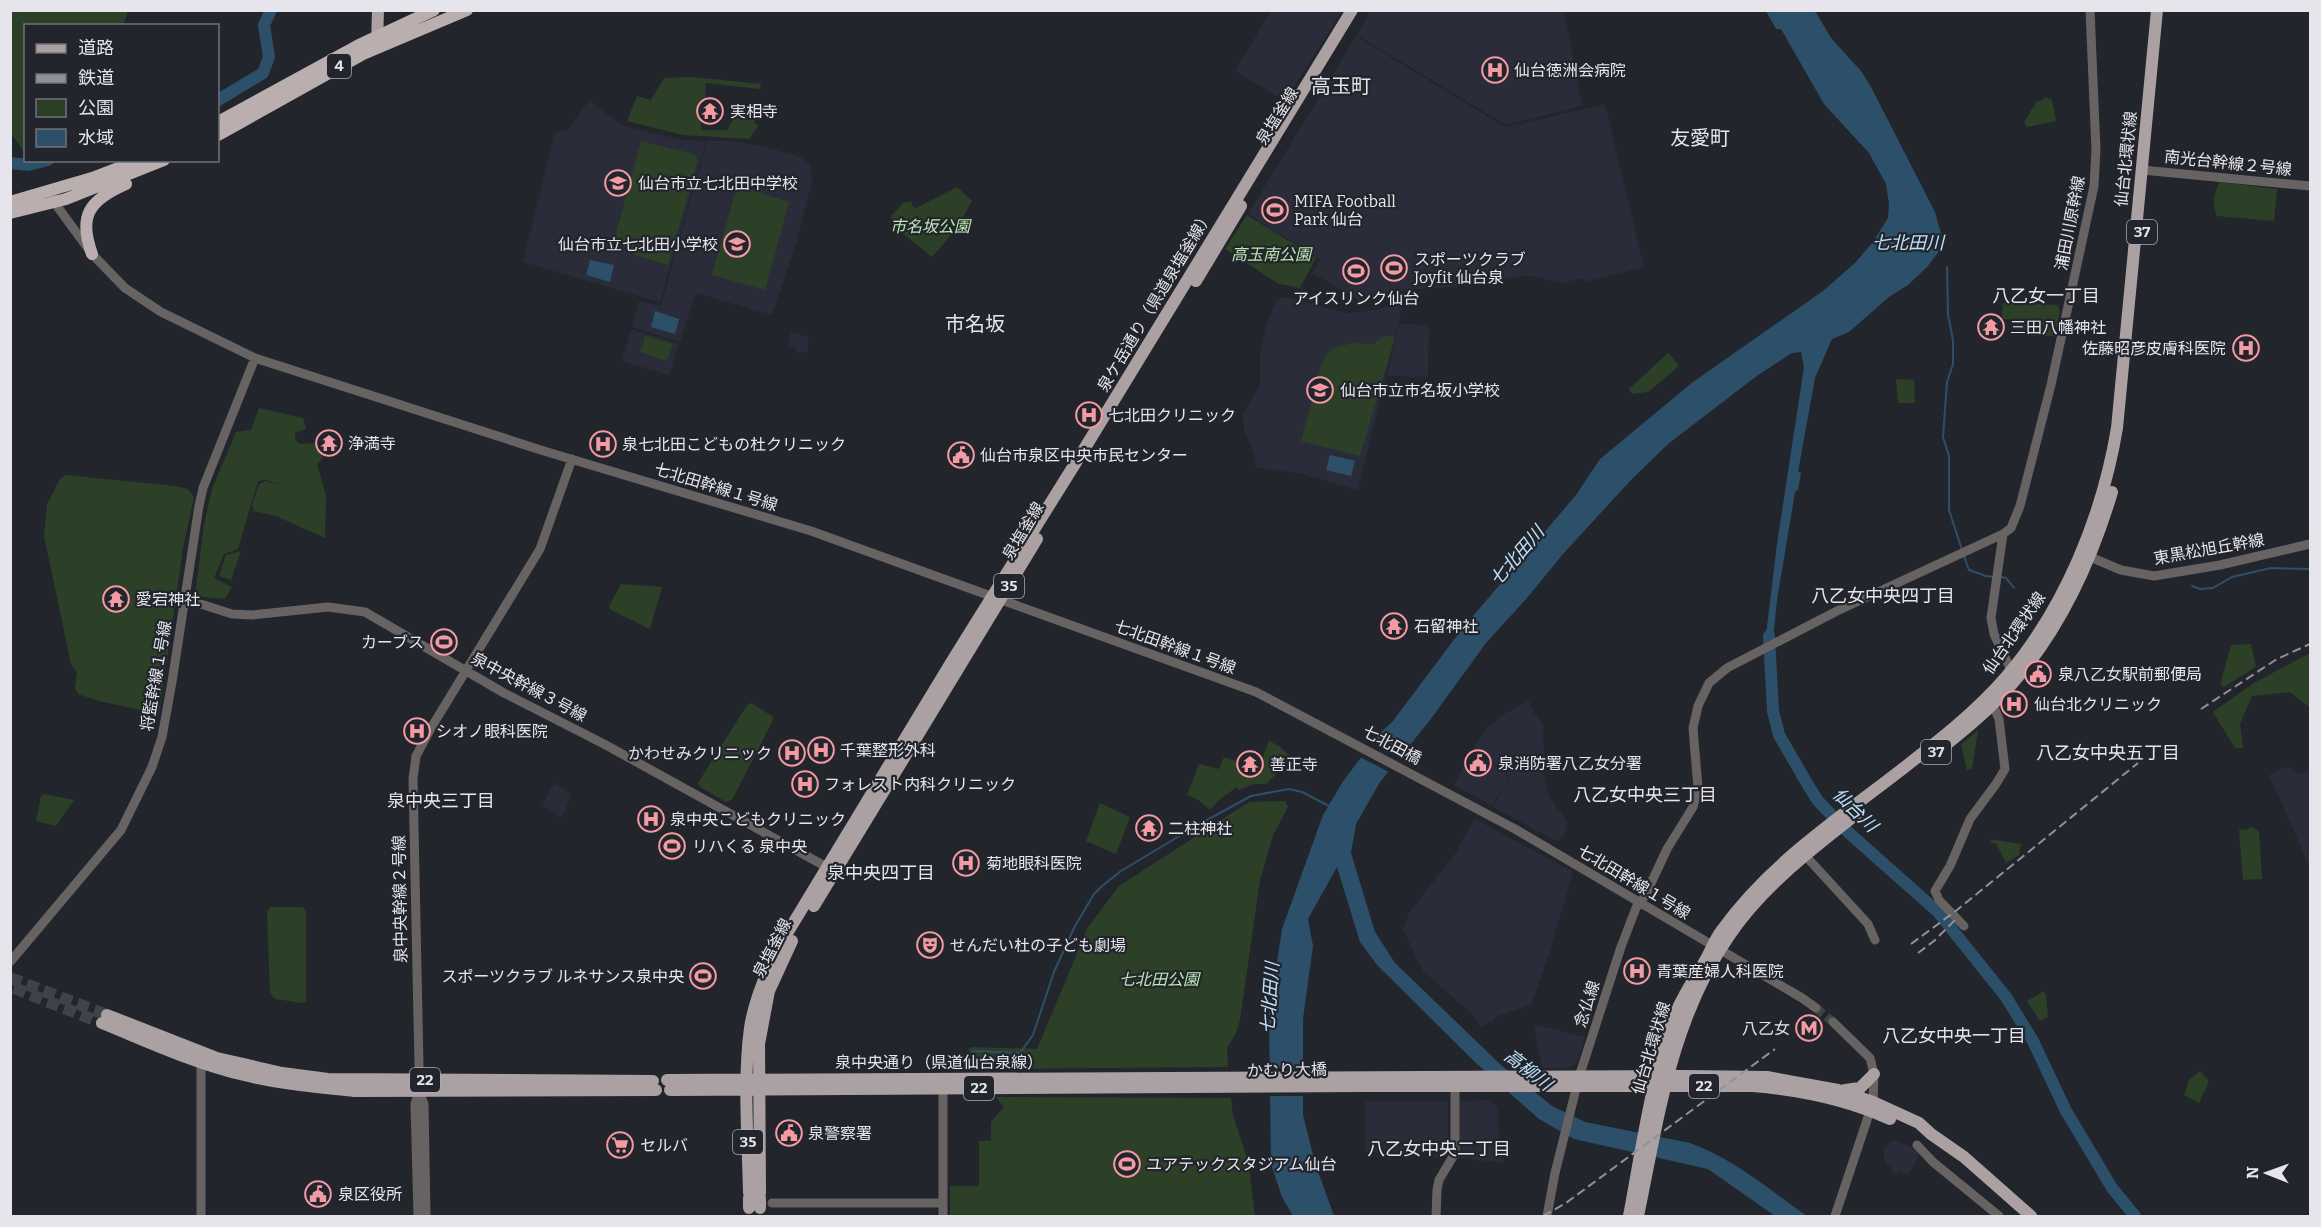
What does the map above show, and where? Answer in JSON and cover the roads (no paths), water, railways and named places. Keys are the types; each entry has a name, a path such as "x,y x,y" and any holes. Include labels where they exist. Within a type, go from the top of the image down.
{"highway":[{"name":"4","path":"219,134 434,10"},
{"name":"4","path":"219,121 259,101 302,74 377,42 467,10"},
{"path":"10,213 156,162"},
{"path":"92,254 86,232 90,209 103,196 132,182 141,166"},
{"path":"10,202 53,197"}],"main road":[{"path":"377,42 378,10"},
{"name":"泉ケ岳通り（県道泉塩釜線）","path":"997,598 1352,10"},
{"name":"泉塩釜線","path":"756,1205 754,1085 769,991 787,950 997,598 1361,10"},
{"name":"仙台北環状線","path":"2145,170 2157,10"},
{"name":"仙台北環状線","path":"1847,816 1993,705 2052,630 2085,555 2114,445 2164,10"},
{"name":"仙台北環状線","path":"1629,1216 1644,1161 1661,1081 1689,1008 1716,949 1720,932 1743,903 1935,742 1997,686 2012,670 2055,607 2085,555"},
{"name":"22","path":"105,1019 201,1057 293,1075 419,1085 655,1085"},
{"path":"1838,1090 1860,1088 1874,1074"},
{"name":"22","path":"1363,1081 1455,1086 1526,1077 1578,1081 1661,1081 1767,1077 1838,1090 1871,1106 1919,1123 1964,1157 2031,1216"},
{"name":"22","path":"1363,1081 1489,1082 1536,1086 1578,1081"},
{"name":"かむり大橋","path":"1210,1083 1363,1081"},
{"name":"22","path":"1661,1081 1790,1089 1871,1106"},
{"name":"泉中央通り（県道仙台泉線）","path":"668,1085 1210,1083"},
{"name":"仙台北環状線","path":"1638,1216 1644,1161"}],"street":[{"name":"浦田川原幹線","path":"2003,534 2011,528 2025,486 2053,374 2094,186 2096,150 2090,10"},
{"name":"南光台幹線２号線","path":"2145,170 2310,186"},
{"name":"七北田幹線１号線","path":"53,197 92,254 125,288 142,301 196,331 255,358 572,459 811,531 1256,692 1336,732"},
{"name":"将監幹線１号線","path":"10,962 121,830 152,767 161,738 198,506 203,488 255,358"},
{"name":"泉中央幹線２号線","path":"419,1085 412,779 416,756 540,549 572,459"},
{"path":"1638,905 1667,849 1693,807 1698,788 1693,728 1698,706 1709,682 1727,668 1837,611 2003,534"},
{"path":"2003,534 1990,618 1991,625 2012,670"},
{"name":"東黒松旭丘幹線","path":"2085,555 2121,570 2154,576 2220,565 2310,544"},
{"name":"泉中央幹線３号線","path":"184,599 232,614 252,615 328,607 365,612 465,671 604,744 835,871"},
{"path":"1964,926 1939,900 1935,891 1950,866 1970,819 2005,769 1999,719 1993,705"},
{"name":"七北田橋","path":"1336,732 1434,785"},
{"name":"七北田幹線１号線","path":"1434,785 1816,1008"},
{"path":"1802,852 1868,924 1875,940"},
{"name":"念仏線","path":"1547,1216 1578,1081 1613,969 1638,905"},
{"path":"1833,1022 1870,1058 1874,1074 1871,1106 1835,1216"},
{"path":"201,1057 201,1216"},
{"path":"943,1083 943,1216"},
{"path":"418,1216 415,1104 419,1085"},
{"path":"419,1085 424,1104 426,1216"},
{"path":"1436,1216 1439,1180 1455,1154 1455,1086"},
{"path":"1917,1145 1999,1216"},
{"path":"756,1205 943,1203"}],"water":[{"name":"七北田川","path":"1766,11 1815,11 1831,38 1861,71 1871,87 1935,212 1942,237 1940,250 1927,267 1908,285 1889,297 1849,332 1832,339 1815,378 1798,472 1801,473 1798,490 1795,492 1777,600 1773,639 1765,643 1777,544 1804,367 1801,352 1792,353 1758,375 1668,444 1630,481 1563,554 1486,643 1430,720 1380,782 1356,824 1351,853 1375,932 1395,963 1502,1066 1552,1106 1585,1122 1690,1143 1722,1158 1751,1176 1807,1216 1775,1216 1708,1169 1574,1139 1539,1119 1477,1064 1377,965 1360,942 1337,867 1308,919 1313,946 1303,1019 1303,1115 1315,1163 1334,1216 1293,1216 1282,1197 1271,1164 1269,1015 1282,929 1323,815 1342,783 1376,737 1393,721 1462,629 1576,495 1600,459 1693,382 1823,291 1855,263 1873,242 1888,218 1889,204 1886,184 1869,153 1824,104 1781,29 1776,29"},
{"path":"590,260 614,265 610,282 586,275"},
{"path":"655,311 679,319 675,334 651,327"},
{"path":"1330,455 1355,461 1351,476 1326,470"}],"waterway":[{"path":"219,99 263,73 269,57 264,25 271,10"},
{"path":"10,163 28,165 40,162"},
{"path":"1947,267 1948,315 1953,340 1953,364 1947,382 1943,437 1949,456 1949,510 1962,550"},
{"path":"1964,556 1969,570 1995,577"},
{"path":"2192,586 2200,589 2213,588 2232,577 2271,568 2310,569"},
{"path":"2001,577 2006,578 2014,588"},
{"name":"仙台川","path":"1769,636 1773,711 1779,735 1818,801 1849,833 1938,912 2006,997 2033,1041 2066,1111 2112,1188 2135,1216"},
{"path":"973,1051 1020,1053 1033,1035 1054,972 1074,928 1094,894 1121,871 1251,796 1289,789 1302,792 1329,806"}],"tunnel":[{"path":"10,978 107,1015"},
{"path":"14,988 102,1023"},
{"path":"1816,1008 1833,1022"}],"railway":[{"path":"2201,709 2277,659 2310,644"},
{"path":"1911,944 1957,910 2138,763"},
{"path":"1918,953 1955,920"},
{"path":"1543,1216 1566,1203 1775,1049"}],"place":[{"name":"仙台徳洲会病院","path":"1495,70"},
{"name":"実相寺","path":"710,111"},
{"name":"仙台市立七北田中学校","path":"618,183"},
{"name":"MIFA Football Park 仙台","path":"1275,210"},
{"name":"仙台市立七北田小学校","path":"737,244"},
{"name":"スポーツクラブ Joyfit 仙台泉","path":"1394,268"},
{"name":"アイスリンク仙台","path":"1356,271"},
{"name":"三田八幡神社","path":"1991,327"},
{"name":"佐藤昭彦皮膚科医院","path":"2246,348"},
{"name":"仙台市立市名坂小学校","path":"1320,390"},
{"name":"七北田クリニック","path":"1089,415"},
{"name":"浄満寺","path":"329,443"},
{"name":"泉七北田こどもの杜クリニック","path":"603,444"},
{"name":"仙台市泉区中央市民センター","path":"961,455"},
{"name":"愛宕神社","path":"116,599"},
{"name":"石留神社","path":"1394,626"},
{"name":"カーブス","path":"444,642"},
{"name":"泉八乙女駅前郵便局","path":"2038,674"},
{"name":"仙台北クリニック","path":"2014,704"},
{"name":"シオノ眼科医院","path":"417,731"},
{"name":"千葉整形外科","path":"821,750"},
{"name":"かわせみクリニック","path":"792,753"},
{"name":"泉消防署八乙女分署","path":"1478,763"},
{"name":"善正寺","path":"1250,764"},
{"name":"フォレスト内科クリニック","path":"805,784"},
{"name":"泉中央こどもクリニック","path":"651,819"},
{"name":"二柱神社","path":"1149,828"},
{"name":"リハくる 泉中央","path":"672,846"},
{"name":"菊地眼科医院","path":"966,863"},
{"name":"せんだい杜の子ども劇場","path":"930,945"},
{"name":"青葉産婦人科医院","path":"1637,971"},
{"name":"スポーツクラブ ルネサンス泉中央","path":"703,976"},
{"name":"八乙女","path":"1809,1028"},
{"name":"泉警察署","path":"789,1133"},
{"name":"セルバ","path":"620,1145"},
{"name":"ユアテックスタジアム仙台","path":"1127,1164"},
{"name":"泉区役所","path":"318,1194"}],"district":[{"name":"高玉町","path":"1341,86"},
{"name":"友愛町","path":"1700,138"},
{"name":"八乙女一丁目","path":"2046,296"},
{"name":"市名坂","path":"975,324"},
{"name":"八乙女中央四丁目","path":"1883,596"},
{"name":"八乙女中央五丁目","path":"2108,753"},
{"name":"八乙女中央三丁目","path":"1645,795"},
{"name":"泉中央三丁目","path":"441,801"},
{"name":"泉中央四丁目","path":"881,873"},
{"name":"八乙女中央一丁目","path":"1954,1036"},
{"name":"八乙女中央二丁目","path":"1439,1149"}],"park label":[{"name":"市名坂公園","path":"930,226"},
{"name":"高玉南公園","path":"1271,254"},
{"name":"七北田公園","path":"1159,979"}],"water label":[{"name":"高柳川","path":"1528,1070"}]}
